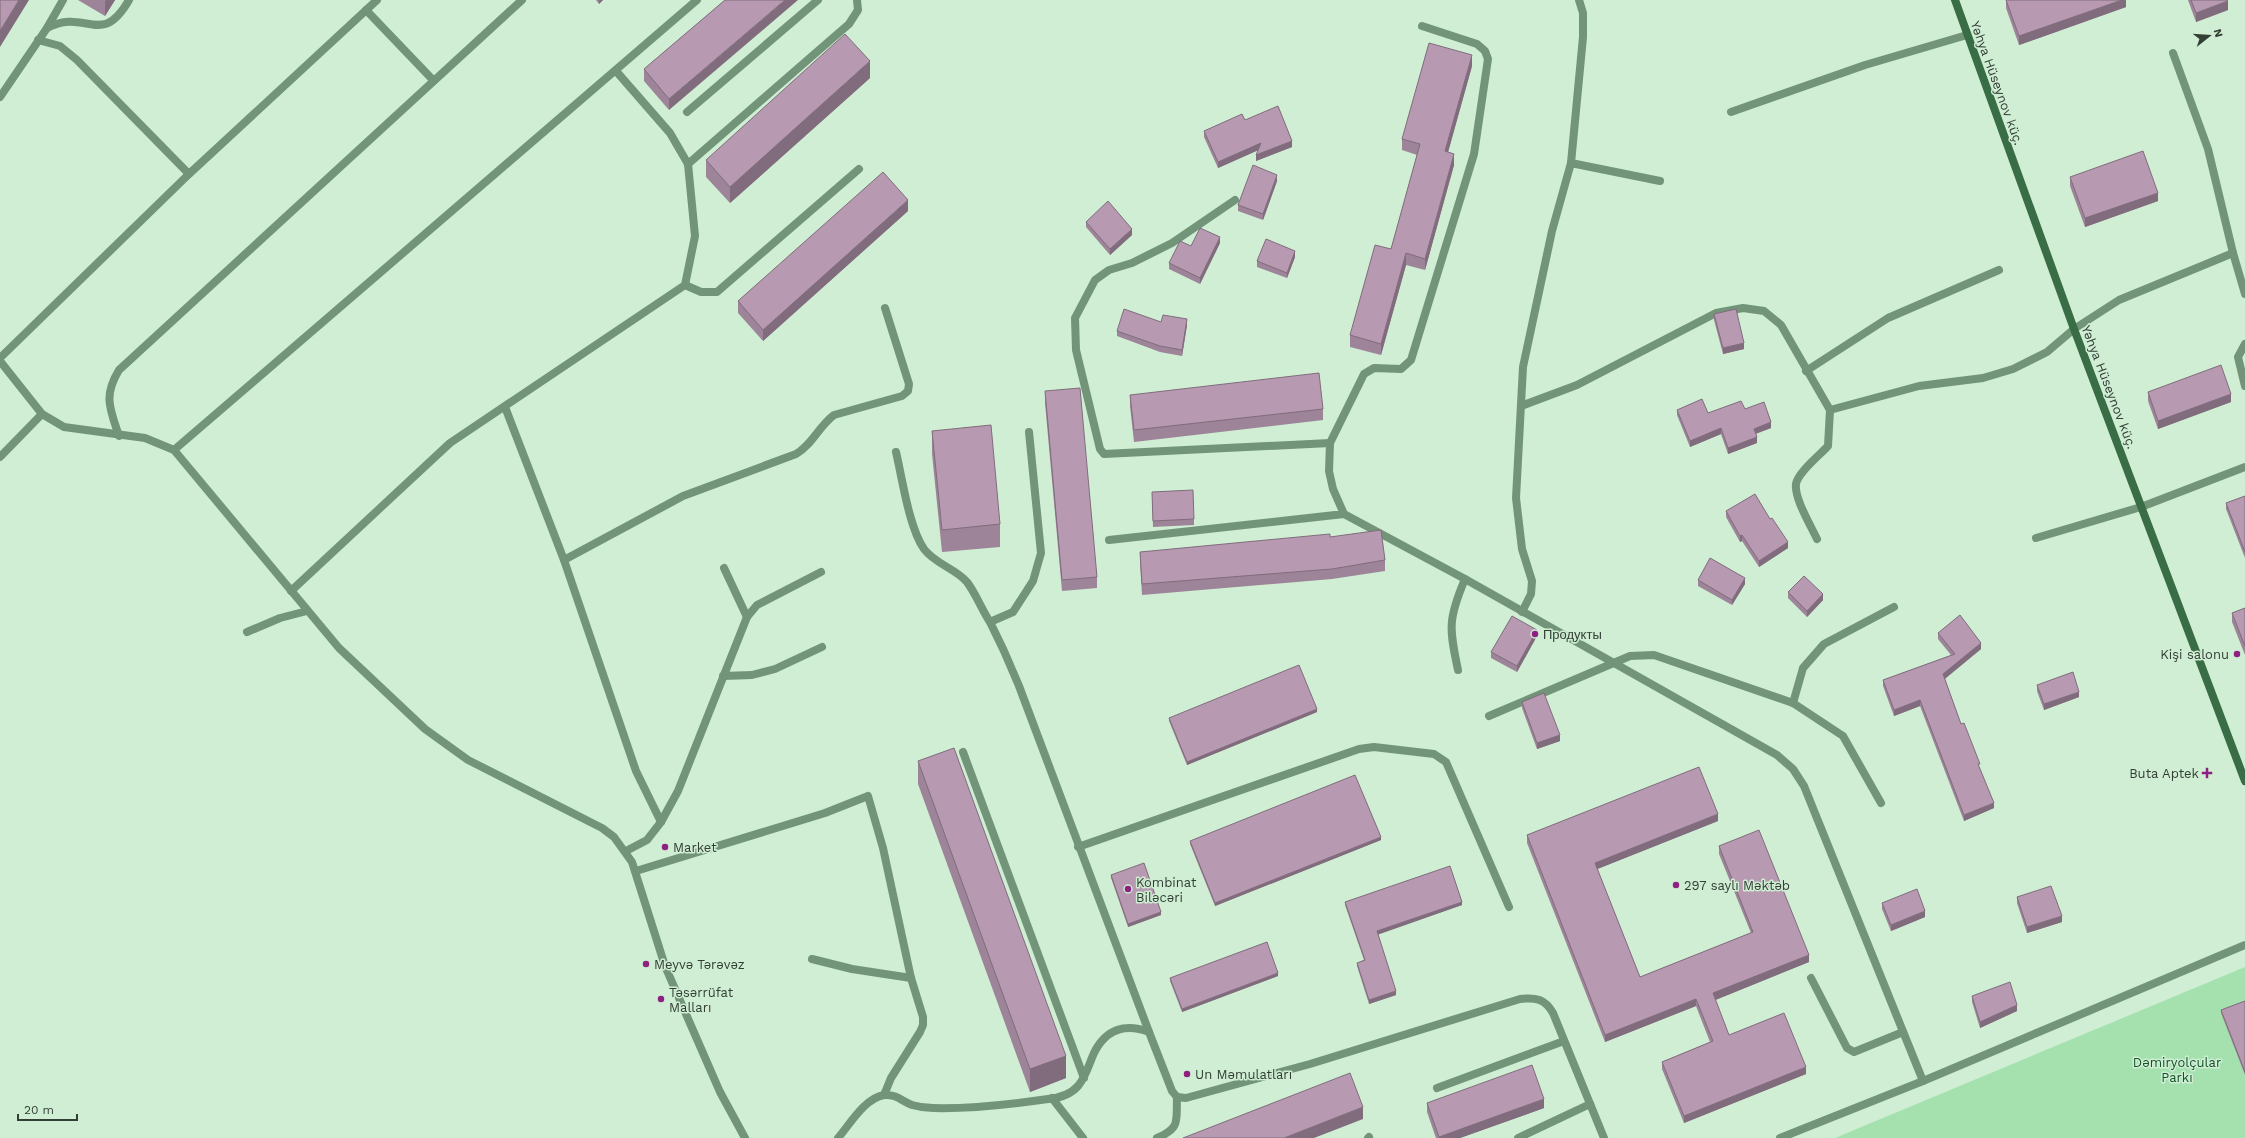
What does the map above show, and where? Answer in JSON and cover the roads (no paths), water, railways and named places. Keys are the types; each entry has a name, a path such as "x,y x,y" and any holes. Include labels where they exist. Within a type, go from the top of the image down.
{"street":[{"path":"0,96 47,28 63,0"},
{"path":"47,28 58,22 76,21 102,26 109,24 122,13 129,0"},
{"path":"0,358 189,174 377,0"},
{"path":"119,436 109,404 110,383 119,370 433,80 522,0"},
{"path":"174,450 697,0"},
{"path":"687,112 818,0"},
{"path":"688,164 849,24 858,10 857,0"},
{"path":"1522,612 1531,594 1532,581 1522,549 1516,498 1523,367 1552,231 1571,163 1583,37 1583,13 1579,0"},
{"name":"Yəhya Hüseynov küç.","path":"1954,0 2074,329 2141,507 2243,767 2245,781"},
{"path":"366,10 433,80"},
{"path":"1344,514 1333,489 1329,471 1330,443 1364,374 1374,368 1401,369 1411,360 1474,154 1488,60 1485,51 1478,44 1422,26"},
{"path":"1731,112 1865,65 1967,35"},
{"path":"38,40 60,46 77,60 189,174"},
{"path":"2173,53 2208,149 2233,253 2245,294"},
{"path":"291,592 450,443 685,285 695,236 688,164 670,133 616,71"},
{"path":"1571,163 1660,181"},
{"path":"685,285 701,292 717,292 859,169"},
{"path":"1235,200 1172,244 1132,263 1109,270 1095,280 1076,318 1076,350 1100,449 1104,454 1330,443"},
{"path":"1830,410 1919,386 1983,378 2013,369 2047,352 2074,329 2119,300 2233,253"},
{"path":"1806,371 1888,318 1999,270"},
{"path":"564,560 683,496 796,454 805,449 827,420 834,415 902,396 908,391 908,384 885,308"},
{"path":"1521,406 1577,385 1716,314 1743,308 1764,311 1782,325 1806,371 1830,410 1828,446 1804,471 1796,484 1798,499 1817,539"},
{"path":"2245,344 2238,357 2245,386"},
{"path":"0,361 42,414 64,427 119,436 144,438 174,450 339,648 425,729 468,760 602,828 626,851 636,871 657,945 665,966 720,1092 745,1138"},
{"path":"505,406 564,560 636,771 661,822"},
{"path":"0,457 42,414"},
{"path":"990,622 1013,612 1032,581 1041,552 1029,432"},
{"path":"896,452 916,532 924,549 940,564 954,571 967,582 990,622 1004,651 1019,686 1078,847 1167,1081 1177,1097 1175,1127 1170,1132 1157,1138"},
{"path":"2036,538 2141,507 2245,467"},
{"path":"1108,540 1344,514 1465,579 1777,755 1793,769 1804,786 1923,1081"},
{"path":"724,568 747,617"},
{"path":"626,851 647,840 661,822 678,792 747,617 757,605 821,572"},
{"path":"1458,670 1450,632 1453,607 1465,579"},
{"path":"1793,703 1803,668 1824,644 1894,607"},
{"path":"247,632 280,618 307,611"},
{"path":"723,676 752,675 775,669 822,647"},
{"path":"1489,716 1630,656 1654,655 1793,703 1843,736 1881,803"},
{"path":"1078,847 1359,750 1374,747 1434,754 1446,762 1509,907"},
{"path":"963,752 1084,1078"},
{"path":"636,871 826,813 868,796 883,848 911,978 923,1017 923,1025 891,1078 884,1095"},
{"path":"1780,1138 1923,1081 2245,945"},
{"path":"812,959 852,970 911,978"},
{"path":"1811,978 1847,1048 1854,1052 1903,1032"},
{"path":"1177,1097 1186,1098 1196,1096 1303,1066 1520,999 1533,998 1542,1000 1548,1005 1604,1138"},
{"path":"838,1138 873,1099 884,1095 894,1095 911,1104 934,1108 1052,1098 1066,1095 1078,1087 1084,1078 1095,1052 1103,1041 1116,1030 1124,1027 1137,1027 1149,1032"},
{"path":"1438,1088 1564,1042"},
{"path":"1052,1098 1082,1138"},
{"path":"1518,1138 1590,1104"}],"place":[{"name":"Продукты","path":"1535,634"},
{"name":"Kişi salonu","path":"2237,654"},
{"name":"Buta Aptek","path":"2207,773"},
{"name":"Market","path":"665,847"},
{"name":"297 saylı Məktəb","path":"1676,885"},
{"name":"Kombinat Biləcəri","path":"1128,889"},
{"name":"Meyvə Tərəvəz","path":"646,964"},
{"name":"Təsərrüfat Malları","path":"661,999"},
{"name":"Un Məmulatları","path":"1187,1074"}],"park label":[{"name":"Dəmiryolçular Parkı","path":"2177,1070"}]}
